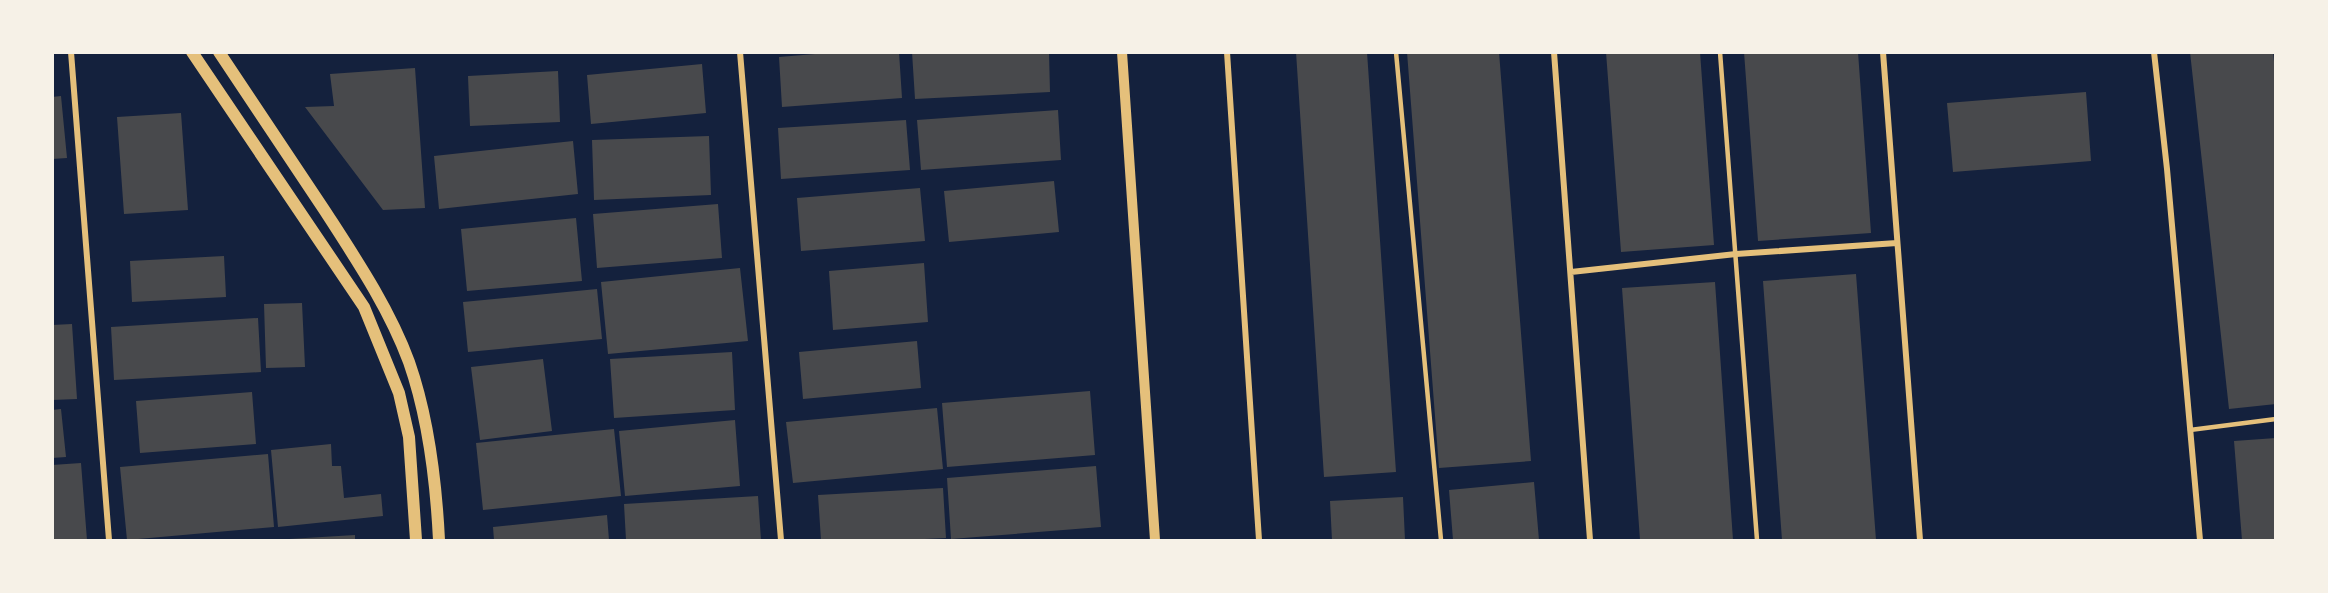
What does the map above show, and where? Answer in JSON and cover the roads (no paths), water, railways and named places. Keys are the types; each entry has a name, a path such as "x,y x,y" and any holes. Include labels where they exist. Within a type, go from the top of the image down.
{"main road":[{"path":"192,52 265,157 364,307 399,393 410,437 416,540"},
{"path":"219,52 358,262 394,328 411,368 424,416 433,459 439,540"}],"street":[{"path":"71,52 109,540"},
{"path":"740,52 781,540"},
{"path":"1122,52 1155,540"},
{"path":"1227,52 1259,540"},
{"path":"1554,52 1590,540"},
{"path":"1883,52 1920,540"},
{"path":"2154,52 2200,540"},
{"path":"1571,272 1736,254 1897,243"}],"lane":[{"path":"1396,52 1441,540"},
{"path":"1720,52 1757,540"},
{"path":"2190,430 2276,419"}]}
